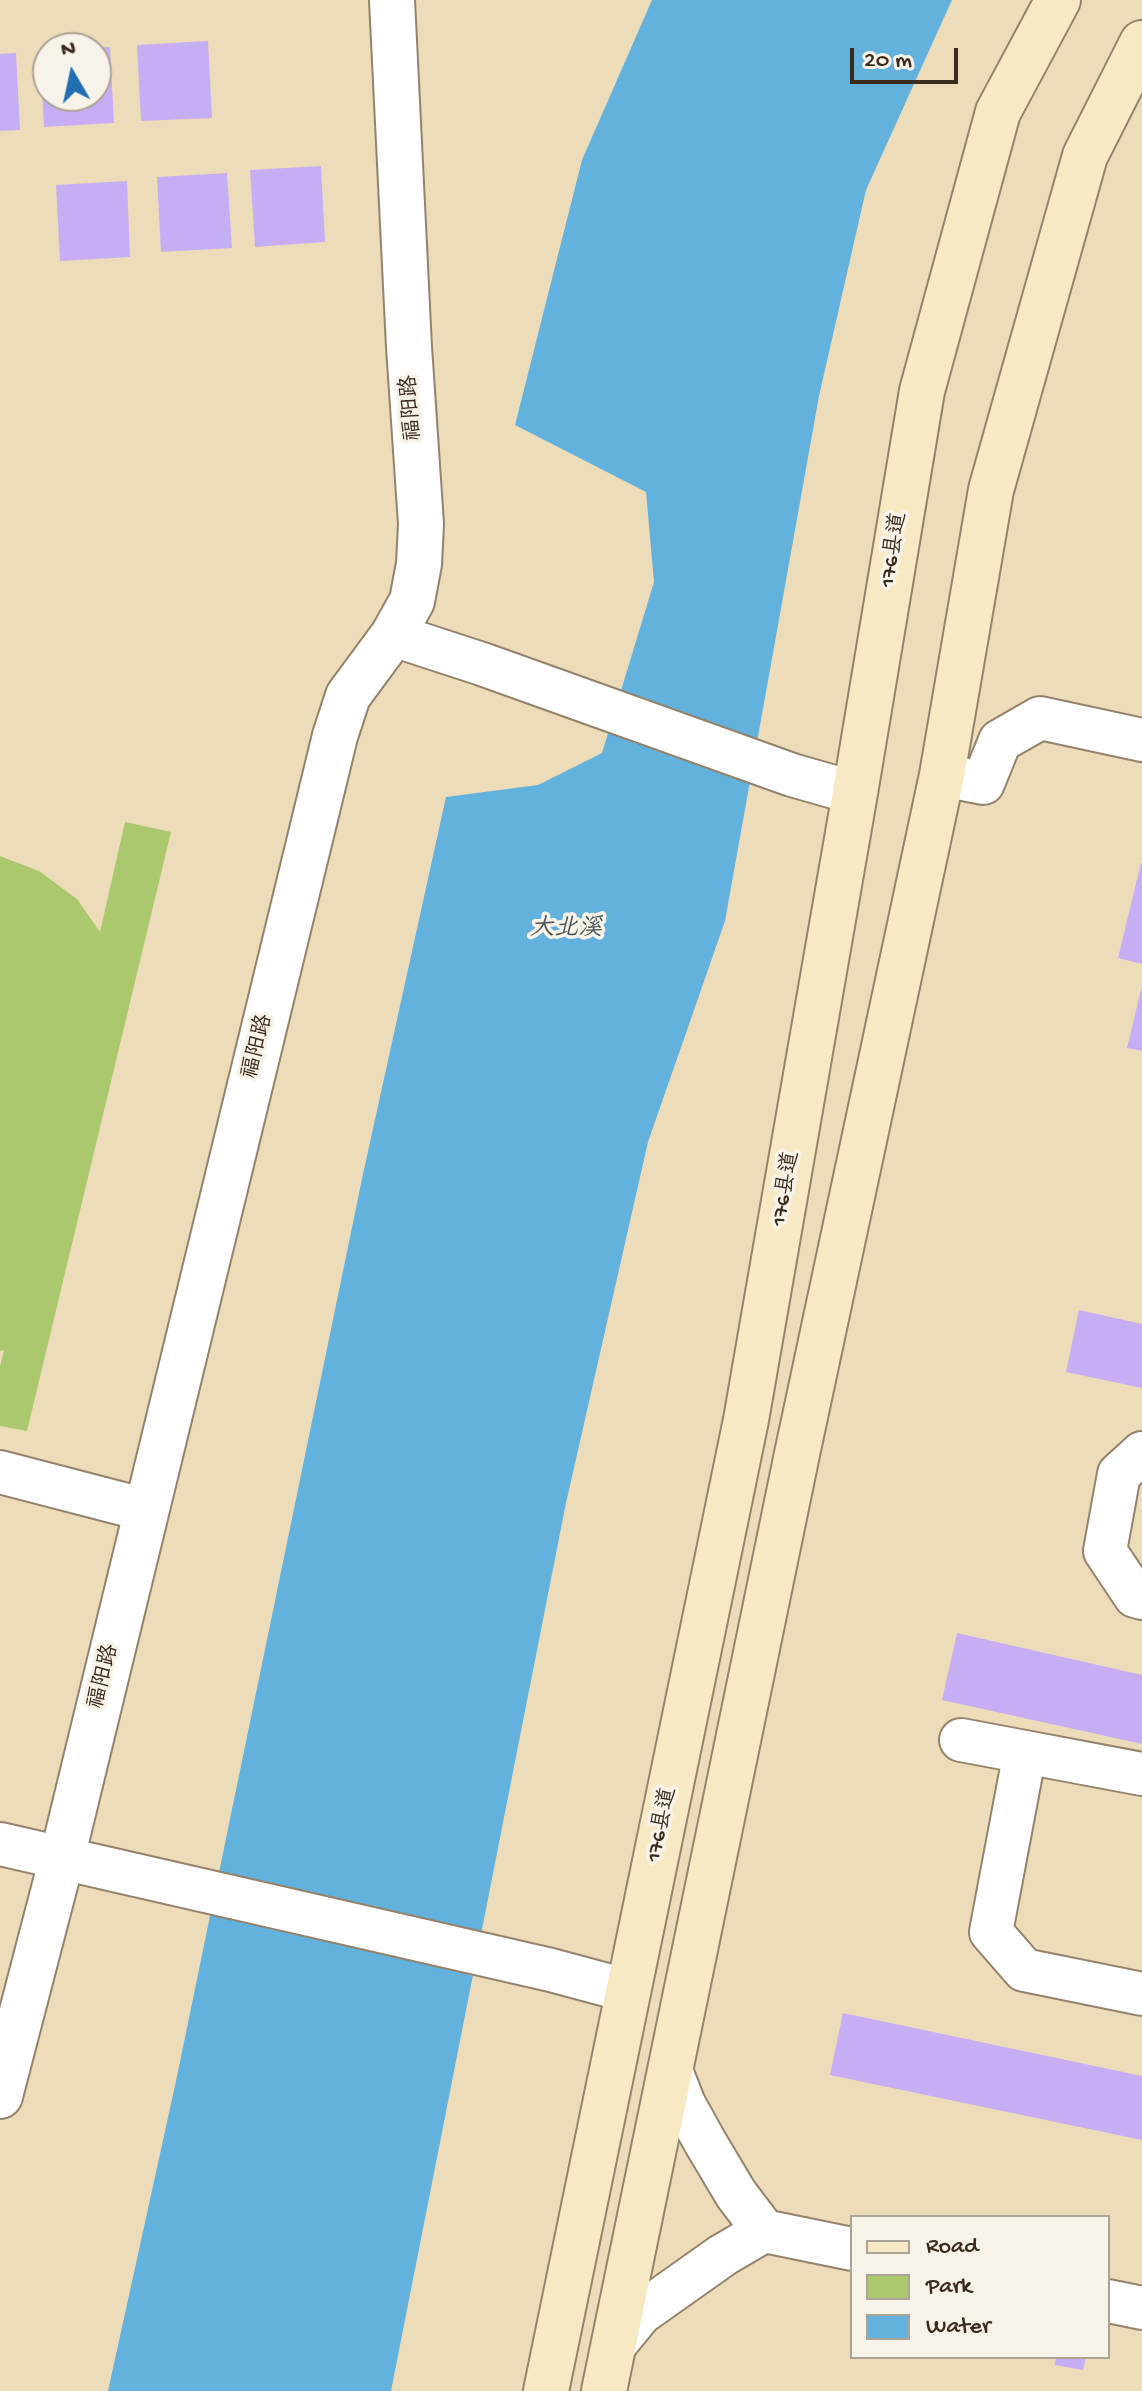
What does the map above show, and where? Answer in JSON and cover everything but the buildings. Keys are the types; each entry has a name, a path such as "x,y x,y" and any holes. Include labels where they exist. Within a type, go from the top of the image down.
{"main road":[{"name":"176县道","path":"546,2391 746,1420 922,391 998,112 1058,0"},
{"path":"604,2391 794,1470 942,775 991,490 1085,156 1142,43"}],"street":[{"name":"福阳路","path":"0,2096 62,1858 335,736 348,696 393,635 412,601 419,564 421,524 392,0"},
{"path":"393,635 792,775 855,793"},
{"path":"942,775 983,783 1000,741 1040,718 1142,740"},
{"path":"1142,1453 1119,1474 1105,1551 1135,1596 1142,1598"},
{"path":"0,1472 146,1510"},
{"path":"961,1740 1142,1774"},
{"path":"1025,1752 991,1932 1024,1970 1142,1994"},
{"path":"0,1844 551,1970 629,1991"},
{"path":"670,2068 684,2104 705,2142 736,2194 764,2231 850,2249"},
{"path":"613,2347 641,2313 723,2255 764,2231"},
{"path":"1110,2301 1142,2308"}],"green space":[{"path":"125,822 171,832 27,1431 0,1426 0,1367 4,1350 0,1351 0,856 39,871 77,899 100,932"}],"water":[{"name":"大北溪","path":"652,0 952,0 866,190 819,396 725,921 648,1142 566,1503 391,2391 108,2391 176,2081 363,1174 446,797 538,785 602,753 654,582 646,492 515,425 582,160"}]}
